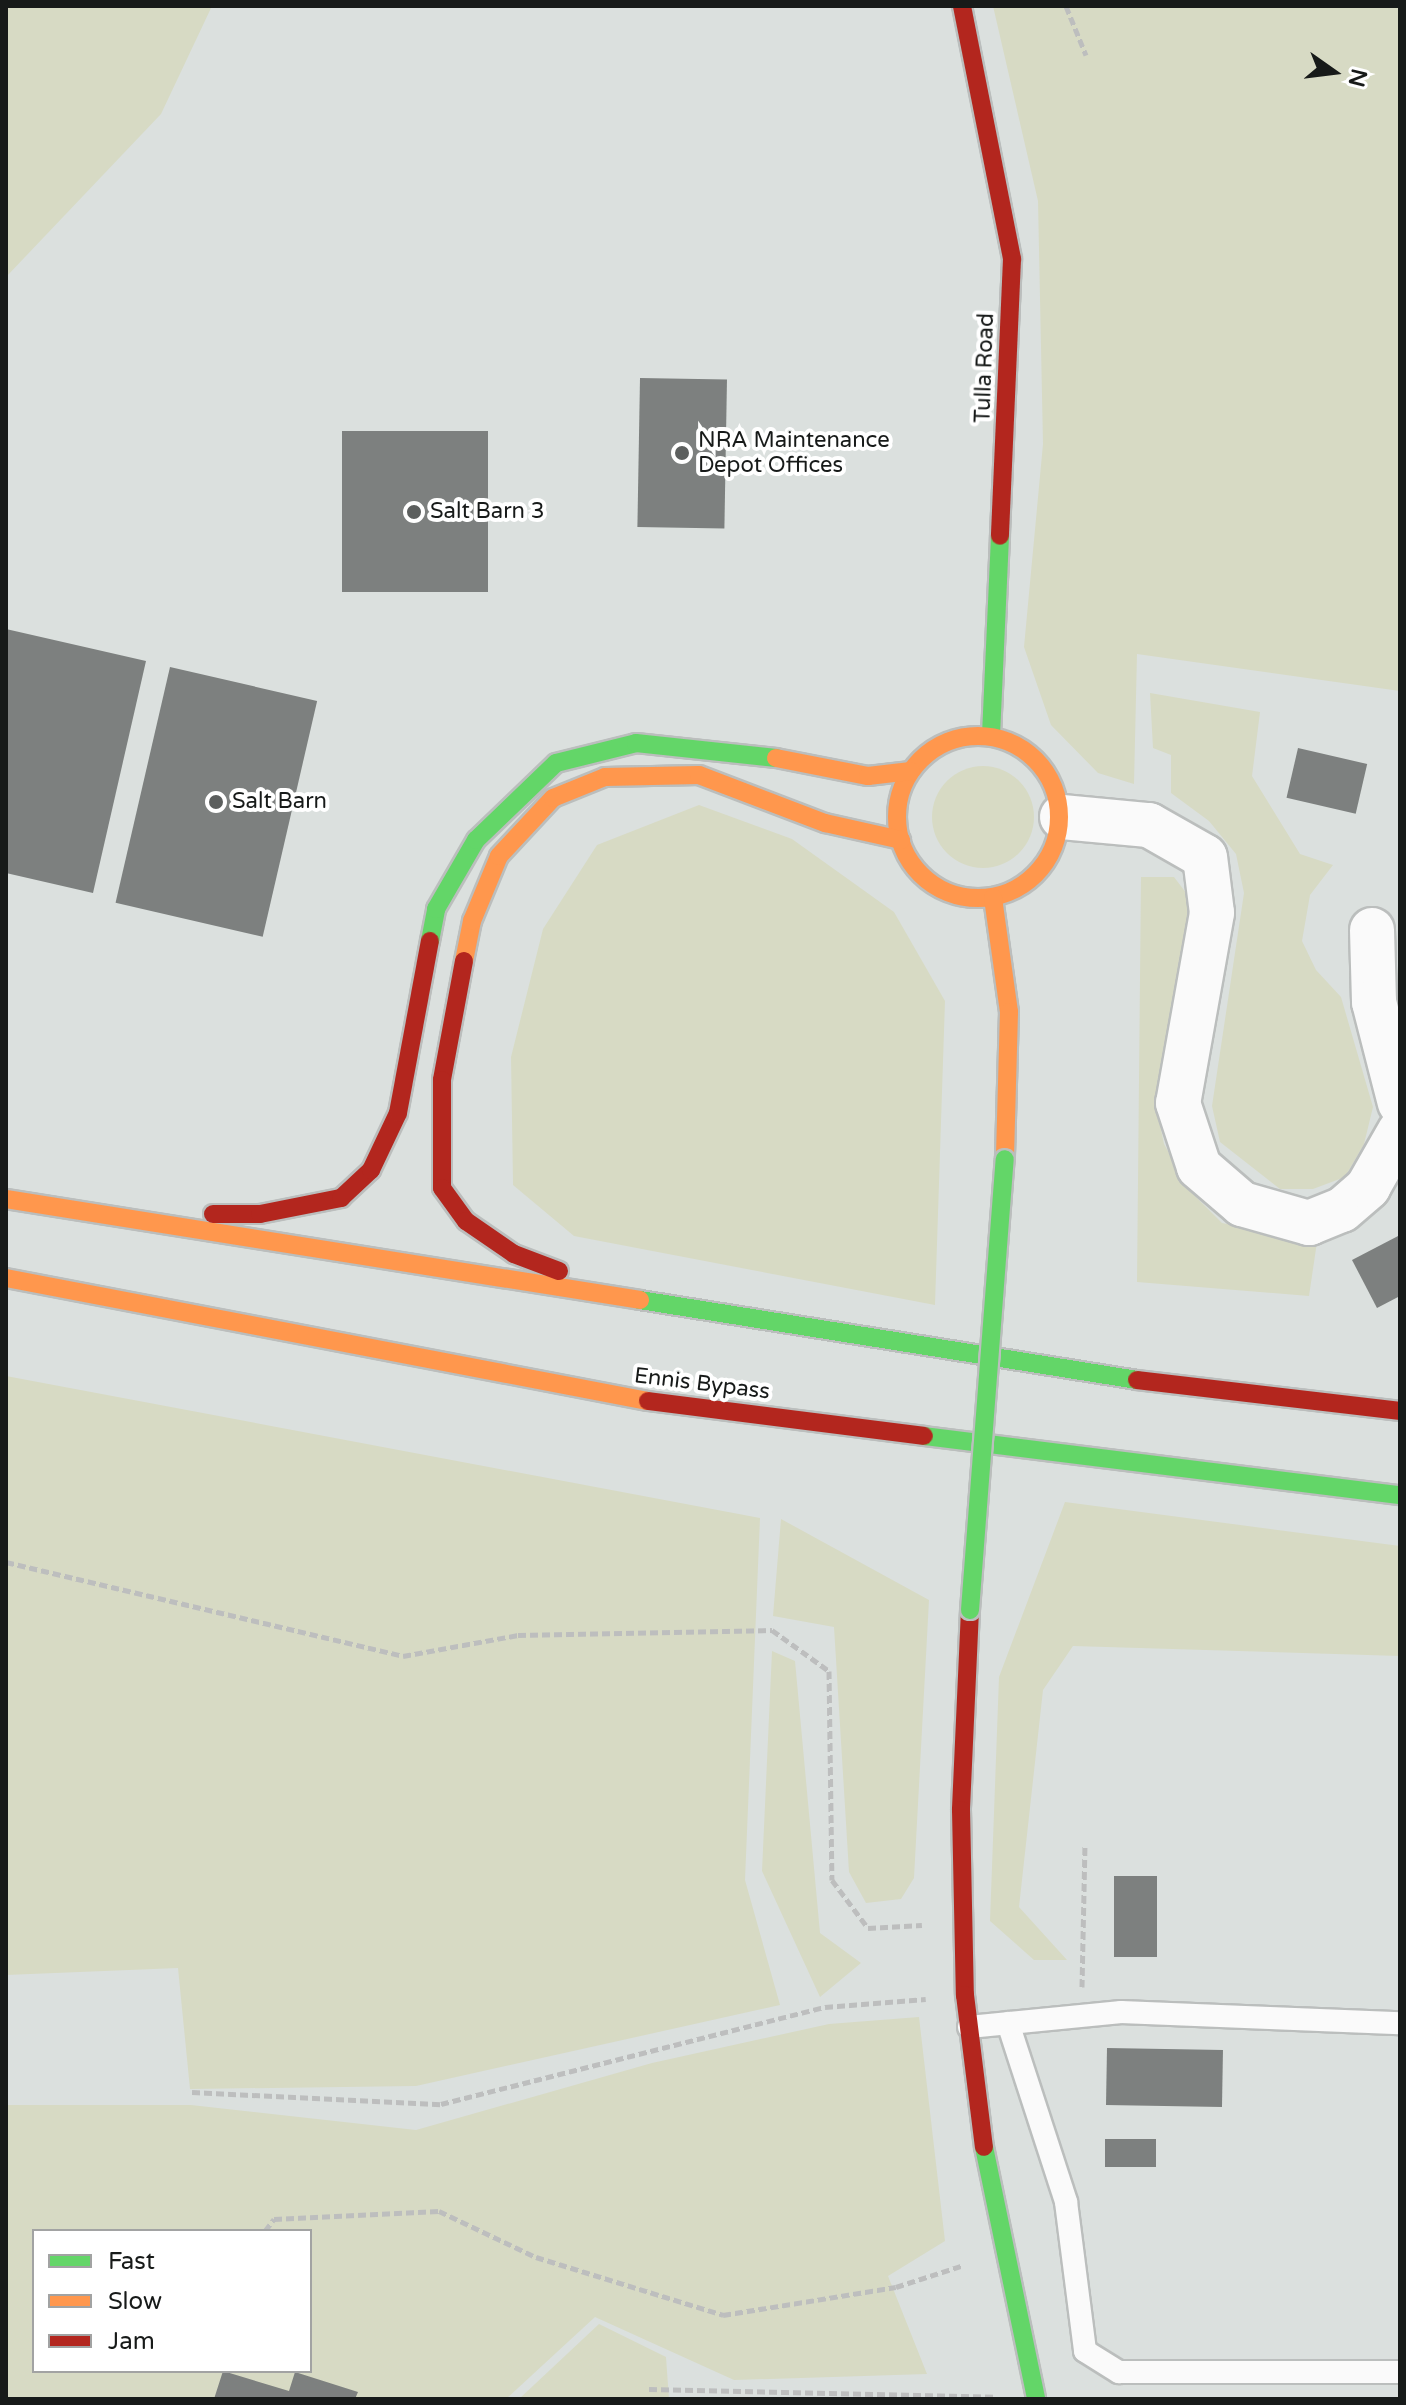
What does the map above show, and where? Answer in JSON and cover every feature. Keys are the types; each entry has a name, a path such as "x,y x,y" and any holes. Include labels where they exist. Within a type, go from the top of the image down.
{"main road":[{"name":"Tulla Road","path":"962,6 1012,259 991,735"},
{"path":"991,735 1025,749 1049,774 1062,817 1046,864 1029,883 993,898 962,898 930,883 909,861 901,840 899,797 911,771 931,749 956,738 991,735"},
{"path":"86,1215 260,1214 341,1198 371,1170 398,1113 436,909 476,840 556,763 636,743 716,747 868,776 911,771"},
{"path":"637,1301 514,1254 466,1221 442,1188 442,1080 472,921 499,856 553,798 605,777 699,775 770,797 825,823 901,840"},
{"path":"993,898 1009,1012 1005,1159 970,1610 961,1810 965,1995 1002,2253 1035,2398"},
{"path":"6,1199 86,1215 1146,1381 1400,1411"},
{"name":"Ennis Bypass","path":"6,1278 590,1394 1400,1495"}],"street":[{"path":"1062,817 1149,825 1205,857 1212,913 1178,1103 1199,1167 1242,1204 1309,1223 1342,1210 1368,1187 1400,1131"},
{"path":"1372,930 1374,1002 1400,1103"}],"lane":[{"path":"969,2027 1121,2012 1400,2023"},
{"path":"1008,2023 1066,2202 1085,2351 1119,2372 1400,2372"}],"path":[{"path":"1066,6 1086,55"},
{"path":"6,1562 403,1656 518,1635 772,1630 829,1671 832,1880 868,1928 964,1922"},
{"path":"1082,1983 1085,1845"},
{"path":"192,2092 441,2104 825,2007 965,1995"},
{"path":"266,2229 274,2219 439,2211 536,2257 723,2315 896,2287 1002,2253"},
{"path":"649,2389 1035,2398"}],"green space":[{"path":"6,6 212,6 161,114 6,277"},
{"path":"993,6 1400,6 1400,691 1137,654 1134,784 1098,773 1051,725 1024,647 1043,444 1038,201"},
{"path":"1150,693 1260,712 1252,776 1300,854 1333,865 1310,895 1302,941 1316,970 1341,997 1373,1107 1364,1144 1345,1177 1313,1189 1280,1189 1220,1142 1212,1106 1244,893 1236,854 1209,821 1171,793 1171,755 1153,748"},
{"path":"983,766 1003,770 1019,781 1030,797 1034,817 1030,837 1019,853 1003,864 983,868 963,864 947,853 936,837 932,817 936,797 947,781 963,770"},
{"path":"699,805 792,839 894,912 945,1001 935,1305 574,1236 513,1185 511,1057 543,929 597,845"},
{"path":"1141,877 1174,877 1193,902 1156,1106 1164,1144 1190,1191 1222,1223 1317,1242 1309,1296 1137,1282"},
{"path":"6,1376 760,1518 745,1880 780,2005 416,2086 190,2089 178,1968 6,1975"},
{"path":"1065,1502 1400,1546 1400,1656 1073,1646 1043,1690 1019,1907 1067,1960 1034,1960 990,1921 999,1677"},
{"path":"781,1519 929,1600 914,1878 901,1899 866,1903 849,1872 834,1627 773,1616"},
{"path":"772,1651 795,1661 820,1933 861,1963 820,1997 762,1871"},
{"path":"919,2017 945,2241 888,2276 927,2374 734,2380 595,2317 506,2399 6,2399 6,2105 191,2105 416,2130 652,2063 829,2024"},
{"path":"599,2324 666,2357 669,2399 519,2399"}],"building":[{"name":"NRA Maintenance Depot Offices","path":"640,378 727,380 724,528 637,527"},
{"name":"Salt Barn 3","path":"342,431 488,431 488,592 342,592"},
{"path":"6,629 146,661 93,893 6,873"},
{"name":"Salt Barn","path":"170,667 317,701 263,937 116,903"},
{"path":"1298,748 1367,764 1356,814 1287,798"},
{"path":"1400,1235 1400,1296 1377,1308 1352,1260"},
{"path":"1114,1876 1157,1876 1157,1957 1114,1957"},
{"path":"1107,2048 1223,2050 1222,2107 1106,2105"},
{"path":"1105,2139 1156,2139 1156,2167 1105,2167"},
{"path":"222,2373 289,2391 295,2373 298,2373 358,2392 355,2399 214,2399"}],"traffic: fast":[{"path":"991,735 1000,536"},
{"path":"430,941 436,909 476,840 556,763 636,743 776,758"},
{"path":"970,1610 1005,1159"},
{"path":"640,1300 1137,1380"},
{"path":"924,1436 1400,1495"},
{"path":"984,2147 1036,2399"}],"traffic: slow":[{"path":"978,736 1009,742 1035,760 1053,786 1059,817 1053,848 1035,874 1009,892 978,898 947,892 921,874 903,848 897,817 903,786 921,760 947,742 978,736"},
{"path":"776,758 868,776 911,771"},
{"path":"464,961 472,921 499,856 553,798 605,777 699,775 825,823 901,840"},
{"path":"993,898 1009,1012 1005,1159"},
{"path":"6,1199 640,1300"},
{"path":"6,1278 648,1401"}],"traffic: jam":[{"path":"962,6 1012,259 1000,536"},
{"path":"213,1214 260,1214 341,1198 371,1170 398,1113 430,941"},
{"path":"464,961 442,1080 442,1188 466,1221 514,1254 559,1271"},
{"path":"1137,1380 1400,1411"},
{"path":"648,1401 924,1436"},
{"path":"970,1610 961,1810 965,1995 984,2147"}],"place":[{"name":"NRA Maintenance Depot Offices","path":"682,453"},
{"name":"Salt Barn 3","path":"414,512"},
{"name":"Salt Barn","path":"216,802"}]}
